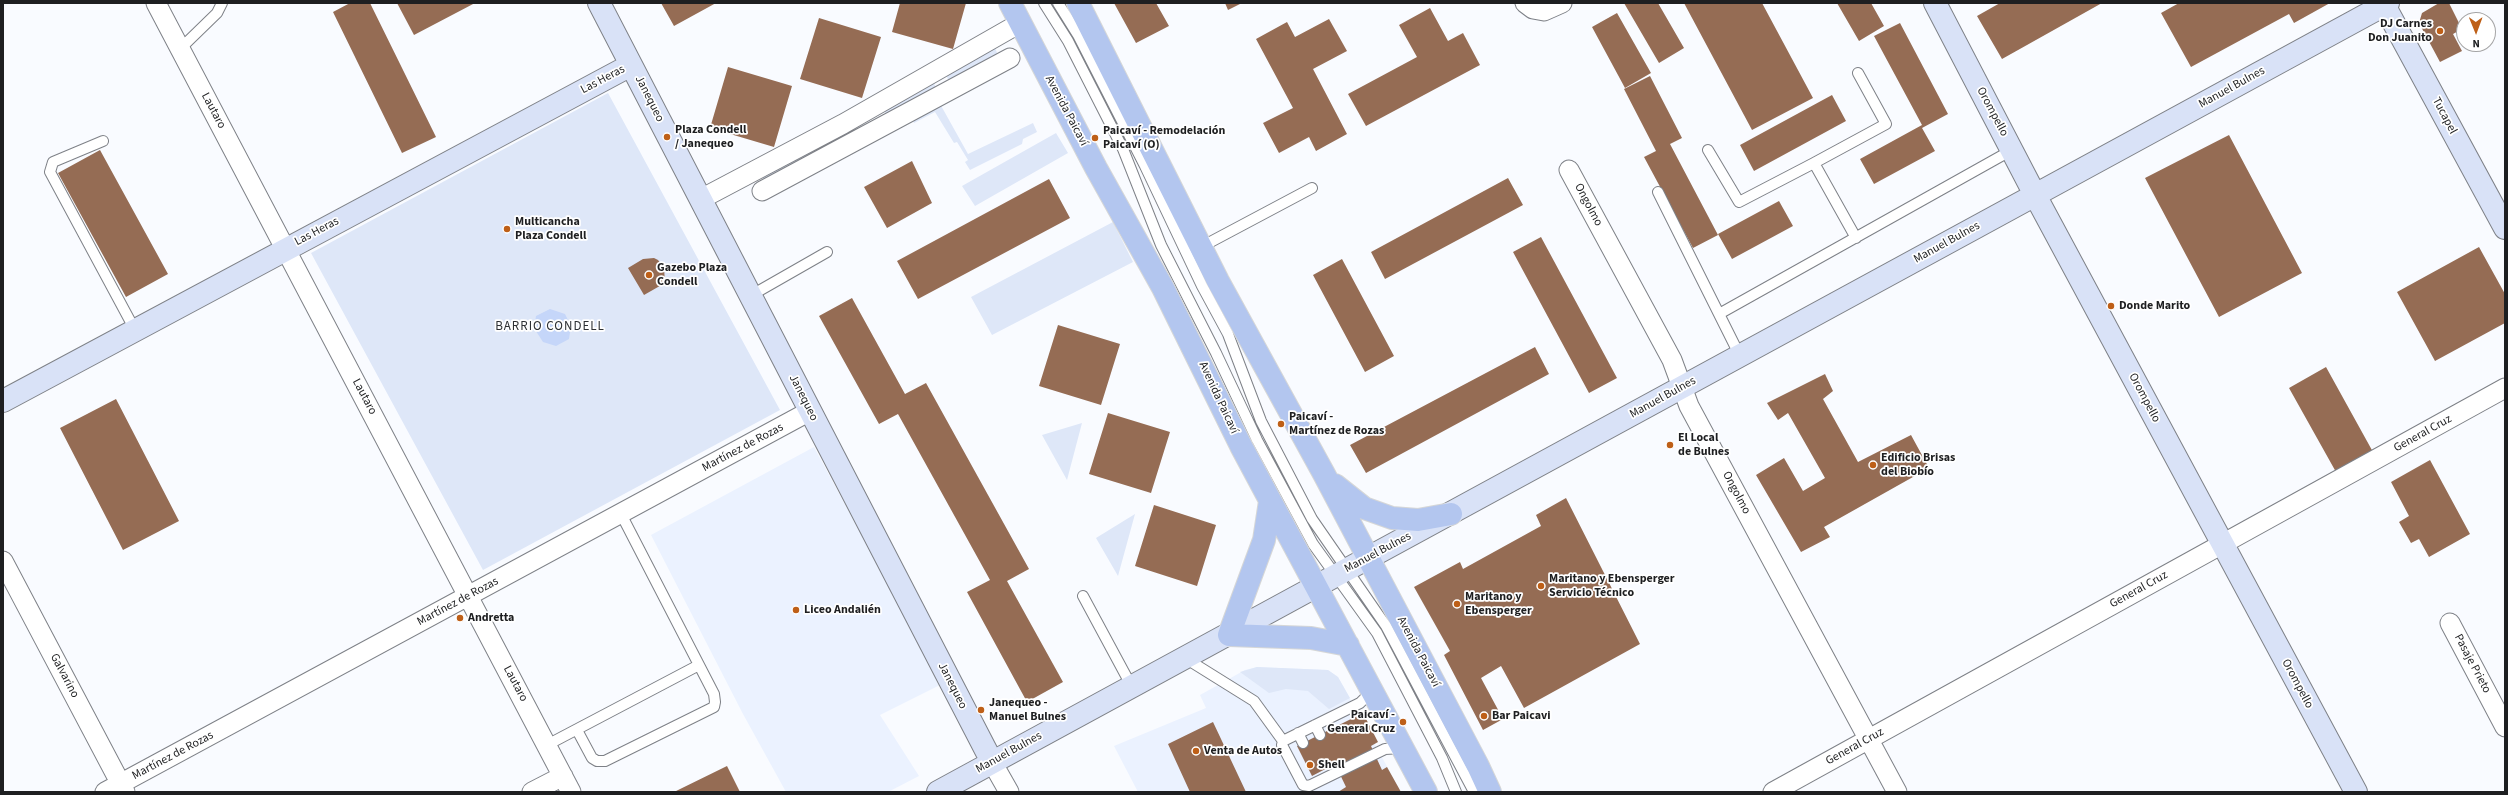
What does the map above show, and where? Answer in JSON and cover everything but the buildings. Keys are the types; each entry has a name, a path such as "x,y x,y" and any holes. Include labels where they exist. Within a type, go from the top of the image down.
{"main road":[{"name":"Avenida Paicaví","path":"1010,3 1096,168 1164,288 1232,428 1348,645 1366,697 1394,748 1426,792"},
{"name":"Avenida Paicaví","path":"1078,3 1247,337 1324,474 1369,558 1475,759 1490,792"},
{"path":"1324,474 1354,502 1377,514 1411,520 1451,514"},
{"path":"1270,501 1267,529 1262,548 1229,635 1311,638 1348,645"}],"street":[{"name":"Lautaro","path":"156,3 567,784"},
{"name":"Janequeo","path":"599,3 992,762 1009,792"},
{"path":"1526,5 1544,11 1562,3"},
{"name":"Orompello","path":"1935,3 2035,195 2356,792"},
{"name":"Manuel Bulnes","path":"938,792 1229,635 2385,4"},
{"name":"Tucapel","path":"2385,4 2505,228"},
{"path":"701,199 843,124 1020,22"},
{"path":"762,191 1010,58"},
{"name":"Las Heras","path":"3,401 631,65"},
{"name":"Ongolmo","path":"1569,170 1672,360 1689,406 1897,792"},
{"name":"General Cruz","path":"1773,792 2505,388"},
{"name":"Martínez de Rozas","path":"117,789 468,596 810,411"},
{"name":"Galvarino","path":"3,560 117,789"},
{"name":"Pasaje Prieto","path":"2450,623 2505,727"},
{"path":"532,792 567,784"}],"lane":[{"path":"211,3 217,13"},
{"path":"180,49 217,13 222,3"},
{"path":"1044,3 1068,41 1123,149 1140,187 1161,245 1216,353 1257,440 1313,544 1342,573 1398,646 1474,792"},
{"path":"1058,3 1078,35 1235,349 1262,421 1312,519 1377,633 1442,758 1456,792"},
{"path":"1708,150 1739,202 1886,124 1858,73"},
{"path":"1147,137 1177,232"},
{"path":"103,141 52,162 50,172 135,330"},
{"path":"1719,314 2012,150"},
{"path":"1814,163 1856,238"},
{"path":"1201,247 1312,188"},
{"path":"1658,192 1740,356"},
{"path":"750,296 827,252"},
{"path":"577,730 592,758 597,761 605,761 714,706 714,694 621,514"},
{"path":"1083,596 1132,686"},
{"path":"1185,658 1254,701 1283,741 1282,746 1303,785 1308,786"},
{"path":"547,745 699,665"},
{"path":"1283,741 1350,708 1366,697"},
{"path":"1350,708 1355,717"},
{"path":"1332,717 1337,726"},
{"path":"1315,725 1320,735"},
{"path":"1298,733 1303,743"},
{"path":"1296,792 1308,786 1320,776 1394,748"}],"shaded area":[{"path":"994,45 999,58 950,84 945,72"},
{"path":"932,79 937,90 889,119 882,107"},
{"path":"608,93 780,410 483,570 311,253"},
{"path":"939,102 968,154 1033,123 1037,132 1023,139 1022,144 970,170 965,162 968,160 957,142 954,143 935,112 914,123 911,117"},
{"path":"1056,133 1068,153 975,206 962,186"},
{"path":"810,145 815,158 766,184 760,173"},
{"path":"1113,222 1133,262 992,335 971,297"},
{"path":"1082,423 1067,480 1042,435"},
{"name":"Liceo Andalién","path":"814,447 942,684 880,715 919,776 888,792 786,792 743,714 651,535"},
{"path":"1135,514 1118,576 1096,538"},
{"name":"Shell","path":"1257,667 1328,670 1338,677 1401,792 1138,792 1114,746 1206,708 1200,695 1245,670"},
{"path":"1257,667 1328,670 1338,677 1350,698 1329,709 1308,691 1286,689 1269,693 1240,672"}],"water":[{"path":"550,309 565,314 571,326 569,339 556,346 543,342 534,328 536,316"}],"place":[{"name":"DJ Carnes Don Juanito","path":"2440,31"},
{"name":"Plaza Condell / Janequeo","path":"667,137"},
{"name":"Paicaví - Remodelación Paicaví (O)","path":"1095,138"},
{"name":"Multicancha Plaza Condell","path":"507,229"},
{"name":"Gazebo Plaza Condell","path":"649,275"},
{"name":"Donde Marito","path":"2111,306"},
{"name":"Paicaví - Martínez de Rozas","path":"1281,424"},
{"name":"El Local de Bulnes","path":"1670,445"},
{"name":"Edificio Brisas del Biobío","path":"1873,465"},
{"name":"Maritano y Ebensperger Servicio Técnico","path":"1541,586"},
{"name":"Maritano y Ebensperger","path":"1457,604"},
{"name":"Liceo Andalién","path":"796,610"},
{"name":"Andretta","path":"460,618"},
{"name":"Janequeo - Manuel Bulnes","path":"981,710"},
{"name":"Bar Paicavi","path":"1484,716"},
{"name":"Paicaví - General Cruz","path":"1403,722"},
{"name":"Venta de Autos","path":"1196,751"},
{"name":"Shell","path":"1310,765"}],"district":[{"name":"BARRIO CONDELL","path":"550,327"}]}
